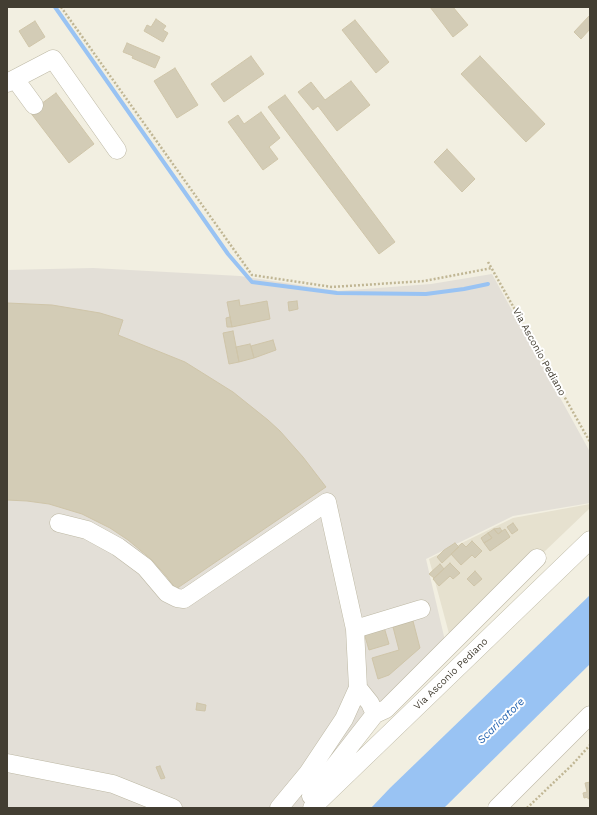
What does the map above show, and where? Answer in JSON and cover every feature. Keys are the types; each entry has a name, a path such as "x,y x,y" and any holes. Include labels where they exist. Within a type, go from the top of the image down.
{"street":[{"path":"34,105 11,81 53,58 117,150"},
{"path":"59,523 87,530 118,547 145,567 166,593 177,598 184,599 327,502 355,629 358,688 344,719 308,773 279,808"},
{"name":"Via Asconio Pediano","path":"311,808 590,540"},
{"name":"Via Asconio Pediano","path":"311,808 309,799 381,711 537,558"},
{"path":"355,629 420,609"},
{"path":"358,688 370,703 381,711"},
{"path":"497,808 590,715"},
{"path":"7,763 113,784 173,808"}],"path":[{"path":"61,7 252,274 332,287 424,281 492,268"},
{"name":"Via Asconio Pediano","path":"488,262 590,442"},
{"path":"527,808 572,765 590,745"}],"shaded area":[{"path":"93,268 240,276 338,291 431,284 492,274 590,452 590,503 513,516 426,559 446,645 365,723 307,808 7,808 7,270"},
{"path":"590,504 590,508 451,641 429,559 513,518"}],"water":[{"name":"Scaricatore","path":"590,595 590,664 444,808 371,808 390,788"}],"building":[{"path":"430,7 453,7 468,25 453,37"},
{"path":"590,15 590,29 581,39 574,32"},
{"path":"156,19 166,26 163,30 168,33 163,42 144,31 147,25 151,27"},
{"path":"355,20 389,62 376,73 342,30"},
{"path":"35,21 45,37 29,47 19,31"},
{"path":"127,43 160,57 155,68 132,58 133,56 123,52"},
{"path":"251,56 264,74 224,102 211,84"},
{"path":"480,56 545,124 526,142 461,74"},
{"path":"175,68 198,105 177,118 154,81"},
{"path":"351,81 370,105 337,131 318,106 313,110 298,92 311,82 325,100"},
{"path":"56,93 94,144 69,163 30,112"},
{"path":"285,95 395,242 379,254 268,107"},
{"path":"261,112 280,138 269,147 278,159 263,170 228,122 238,115 244,124"},
{"path":"447,149 475,179 462,192 434,162"},
{"path":"239,300 240,306 267,301 270,319 232,327 227,302"},
{"path":"297,301 298,309 289,311 288,302"},
{"path":"7,303 52,305 100,313 123,320 118,335 185,362 233,392 268,420 303,457 326,487 176,589 152,560 128,540 110,528 82,514 49,504 7,500"},
{"path":"230,317 232,327 227,327 226,318"},
{"path":"233,331 239,362 229,364 223,333"},
{"path":"273,340 276,350 254,358 251,346"},
{"path":"250,344 254,358 239,362 236,347"},
{"path":"513,523 518,530 512,534 507,527"},
{"path":"500,528 502,531 498,534 494,529"},
{"path":"494,529 498,534 505,529 510,537 490,551 484,543 492,538 488,533"},
{"path":"488,533 492,538 484,543 481,538"},
{"path":"472,541 482,551 475,558 472,555 461,565 451,554 462,543 466,547"},
{"path":"455,543 459,547 442,563 437,557 444,550"},
{"path":"450,563 460,573 453,579 450,576 439,586 433,579"},
{"path":"440,564 444,569 434,578 429,574"},
{"path":"475,571 482,579 474,586 467,579"},
{"path":"413,621 420,648 389,675 378,679 372,658 399,650 393,627"},
{"path":"384,627 389,644 369,650 364,633"},
{"path":"197,703 206,705 205,711 196,710"},
{"path":"160,766 165,778 161,779 156,767"},
{"path":"590,782 590,798 588,799 588,797 584,798 583,793 587,792 585,783"}],"waterway":[{"path":"55,7 228,254 252,282 337,293 426,294 488,284"}]}
